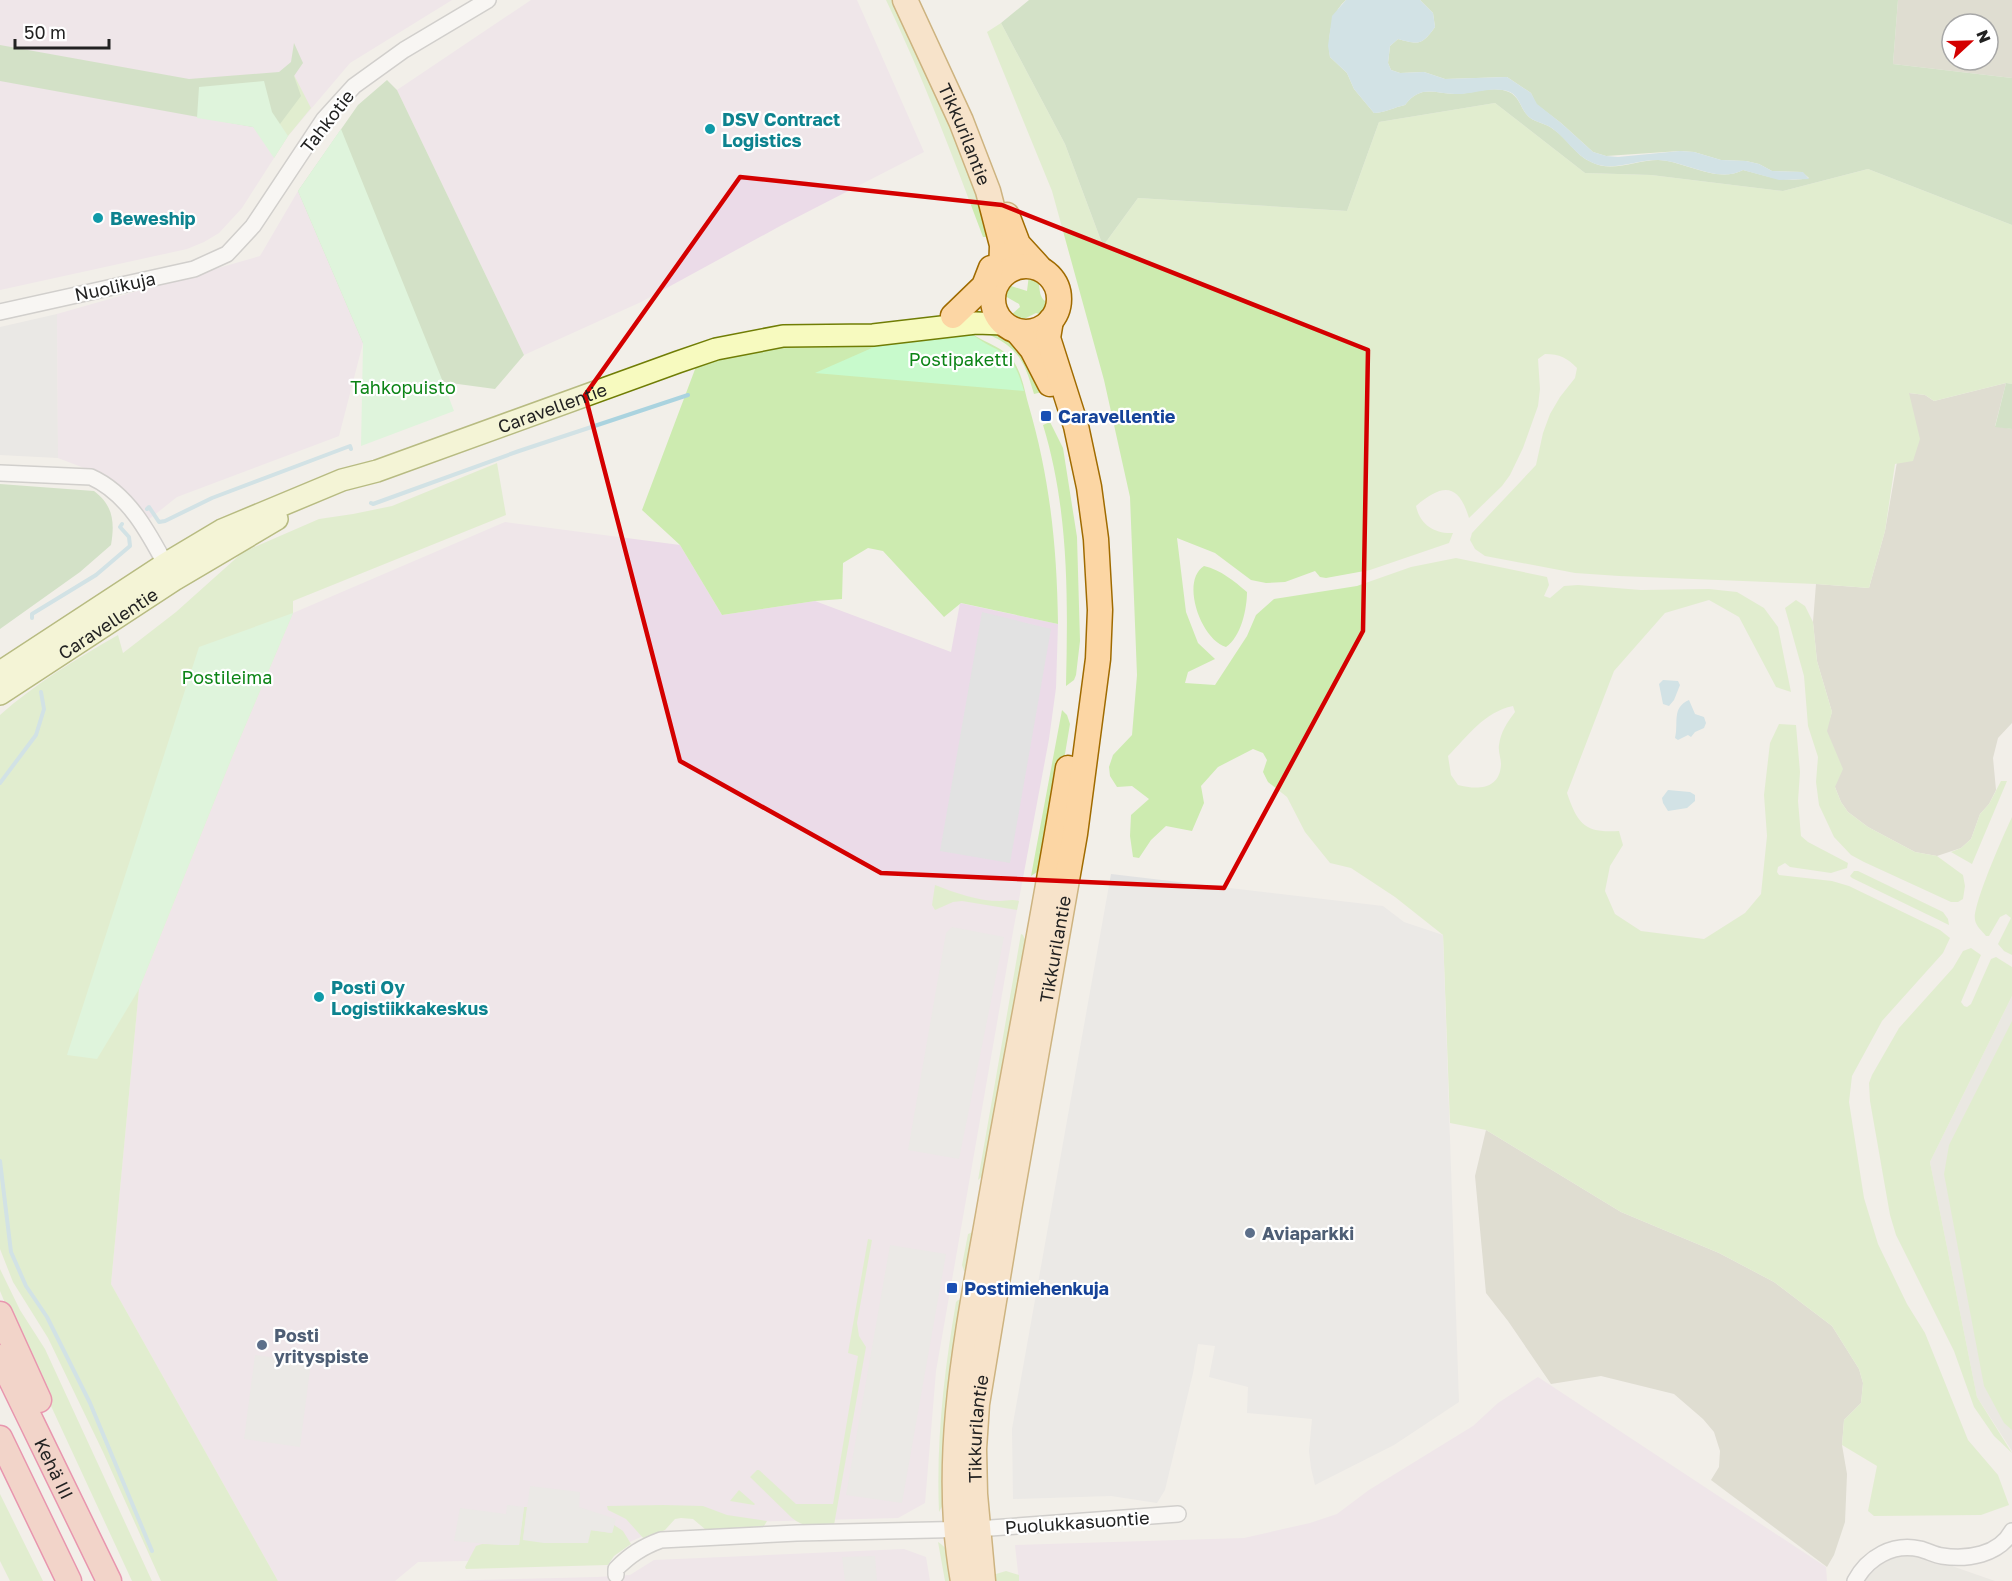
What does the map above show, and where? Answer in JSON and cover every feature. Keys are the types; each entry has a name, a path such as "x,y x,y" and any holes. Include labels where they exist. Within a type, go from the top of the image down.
{"highway":[{"path":"0,1314 44,1411 78,1513"},
{"name":"Kehä III","path":"0,1358 110,1581"},
{"name":"Kehä III","path":"0,1438 69,1581"},
{"path":"0,1459 31,1501"}],"main road":[{"name":"Tikkurilantie","path":"905,0 960,121 988,191 1002,249 997,284"},
{"name":"Tikkurilantie","path":"923,0 1018,244 1039,267"},
{"path":"953,316 984,286 999,230"},
{"path":"1019,266 1039,267 1052,278 1058,288 1057,311 1051,320 1036,330 1010,328 995,312 993,301 997,284 1009,269 1019,266"},
{"name":"Caravellentie","path":"908,332 981,304 997,284"},
{"name":"Tikkurilantie","path":"963,1581 983,1362 1069,870 1098,659 1100,610 1096,539 1089,487 1076,426 1048,338 1051,320"},
{"name":"Caravellentie","path":"0,694 170,572 222,530 342,480 377,471 716,349 783,336 908,332 976,323 1010,328"},
{"name":"Tikkurilantie","path":"983,1581 967,1529 957,1431 965,1346 1022,1022 1047,895 1084,662 1086,606 1077,488 1060,415 1050,382 1032,349 1010,328"},
{"name":"Caravellentie","path":"0,672 170,572"}],"street":[{"name":"Tahkotie","path":"227,254 253,226 324,119 354,86 404,50 488,0"},
{"name":"Nuolikuja","path":"0,312 194,269 227,254"},
{"path":"0,473 91,477 104,483 116,491 131,510 170,572"},
{"name":"Puolukkasuontie","path":"967,1529 1178,1514"},
{"path":"616,1575 616,1569 630,1555 642,1547 661,1540 798,1533 967,1529"},
{"path":"1854,1581 1860,1570 1873,1558 1888,1551 1905,1548 1920,1549 1941,1556 1962,1557 1997,1549 2008,1540 2012,1531"}],"highlighted area":[{"path":"740,177 1002,205 1368,350 1363,631 1224,888 881,873 680,761 585,395"}],"shaded area":[{"path":"0,0 452,0 350,63 288,136 242,208 219,233 187,249 0,290"},
{"path":"531,0 857,0 924,152 782,225 641,302 524,355 397,90"},
{"path":"1898,0 2012,0 2012,78 1961,72 2000,72 2000,12 1940,12 1940,70 1893,64"},
{"path":"298,191 363,343 339,436 177,497 148,520 100,474 58,458 57,314 260,256"},
{"path":"57,314 58,458 0,455 0,327"},
{"path":"2006,383 1995,426 2012,429 2012,723 1998,738 1993,758 1996,790 1989,804 1980,814 1971,839 1961,848 1937,856 1915,852 1868,827 1848,812 1841,802 1835,787 1826,730 1832,712 1817,661 1813,622 1816,584 1869,588 1885,531 1909,393 1925,395 1934,401"},
{"path":"505,522 680,545 722,615 815,601 951,652 960,603 1058,624 1056,688 1049,739 936,1371 925,1503 898,1518 706,1523 701,1513 673,1514 666,1525 596,1558 418,1562 395,1581 278,1581 111,1284 139,989 232,757 293,613"},
{"path":"982,612 1051,629 1010,863 940,851"},
{"name":"Aviaparkki","path":"1111,874 1383,906 1404,922 1443,935 1459,1402 1394,1445 1315,1485 1309,1451 1312,1419 1247,1413 1248,1387 1209,1377 1215,1346 1198,1344 1165,1490 1157,1503 1111,1496 1013,1499 1012,1429"},
{"path":"952,927 1004,937 959,1159 908,1150 946,933"},
{"path":"2012,996 2012,1451 1977,1397 1930,1162"},
{"path":"1486,1130 1621,1212 1719,1253 1774,1282 1832,1326 1859,1369 1863,1383 1861,1403 1844,1420 1842,1445 1847,1474 1845,1522 1834,1555 1827,1567 1711,1480 1719,1467 1720,1451 1714,1432 1703,1419 1674,1394 1601,1376 1551,1384 1486,1293 1475,1176"},
{"path":"890,1245 946,1254 902,1503 846,1495"},
{"path":"255,1355 311,1362 300,1447 244,1439"},
{"path":"1538,1377 1826,1567 1827,1581 1019,1581 1015,1545 1244,1538 1310,1523 1337,1514 1369,1490 1473,1426 1498,1403"},
{"path":"530,1486 580,1492 579,1507 616,1519 612,1533 591,1530 588,1543 544,1543 523,1540"},
{"path":"507,1505 524,1507 519,1545 454,1541 460,1508 506,1514"},
{"path":"904,1549 926,1557 930,1581 440,1581 630,1575 654,1560"},
{"path":"1904,1555 1929,1558 1995,1581 1863,1581 1880,1563"},
{"path":"875,1556 877,1581 845,1581 842,1557"}],"green space":[{"path":"886,0 899,0 966,149 988,237 983,237 925,88"},
{"path":"1029,0 1346,0 1337,11 1331,26 1330,57 1347,73 1354,89 1374,113 1405,105 1411,98 1423,92 1462,94 1503,90 1516,97 1529,117 1550,127 1585,159 1599,165 1616,166 1658,160 1712,173 1733,174 1743,170 1792,180 1809,178 1802,172 1772,171 1759,164 1721,160 1694,152 1606,156 1593,152 1536,104 1531,93 1507,77 1445,79 1424,72 1400,73 1391,70 1388,63 1390,46 1398,39 1420,42 1435,27 1433,13 1420,0 1898,0 1893,64 1940,70 1940,72 2012,78 2012,225 1868,169 1783,191 1651,175 1585,173 1495,103 1379,122 1347,211 1138,198 1103,246 1065,144 1001,23"},
{"path":"1001,23 1065,144 1103,246 1138,198 1347,211 1379,122 1495,103 1585,173 1651,175 1783,191 1868,169 2012,225 2012,384 2006,383 1934,401 1925,395 1909,393 1920,439 1913,461 1895,464 1885,531 1869,588 1575,573 1485,556 1475,549 1470,540 1472,533 1536,465 1550,414 1575,378 1577,368 1563,357 1550,354 1545,354 1538,359 1540,389 1538,406 1523,448 1502,486 1469,518 1460,498 1448,490 1434,494 1416,506 1421,518 1429,527 1440,532 1453,533 1449,543 1370,570 1326,578 1320,577 1315,571 1285,582 1266,583 1251,580 1215,553 1177,538 1186,612 1198,643 1215,659 1188,672 1185,683 1215,685 1247,636 1256,615 1274,599 1357,586 1411,567 1456,558 1547,577 1549,585 1544,596 1550,598 1564,586 1578,585 1641,590 1709,589 1737,592 1764,608 1778,627 1791,692 1776,687 1739,617 1709,600 1665,613 1614,671 1567,793 1575,813 1584,825 1598,830 1619,831 1623,845 1610,866 1605,891 1615,914 1641,931 1704,939 1745,913 1761,894 1767,836 1764,795 1770,743 1779,724 1796,725 1800,772 1798,801 1801,836 1848,863 1847,868 1831,873 1790,867 1785,863 1778,867 1779,875 1832,881 1849,886 1940,930 1950,938 1943,953 1882,1021 1852,1076 1849,1102 1864,1198 1878,1244 1907,1304 1925,1333 1968,1440 1998,1475 2009,1505 1981,1515 1874,1516 1868,1511 1877,1466 1842,1445 1844,1420 1861,1403 1863,1383 1859,1369 1832,1326 1774,1282 1719,1253 1621,1212 1486,1130 1450,1123 1443,935 1395,897 1351,868 1330,863 1305,832 1287,797 1268,782 1263,772 1267,760 1263,753 1253,749 1218,767 1201,786 1204,803 1192,831 1166,826 1151,840 1139,858 1133,857 1130,836 1131,815 1149,799 1132,786 1117,787 1110,776 1109,767 1113,755 1132,735 1137,675 1130,497 1104,380 1052,191 987,32","holes":["1513,706 1515,712 1500,740 1501,764 1497,779 1480,787 1458,785 1451,775 1448,756 1485,719"]},
{"path":"294,43 303,63 294,76 301,96 280,124 276,134 253,127 0,81 0,45 189,79 279,72 291,62"},
{"path":"294,75 311,108 288,136 274,158 276,134"},
{"path":"387,80 397,90 524,355 495,389 443,382 363,343 298,191 358,105"},
{"path":"264,81 272,112 288,136 274,158 253,127 197,118 199,87"},
{"name":"Tahkopuisto","path":"341,129 454,411 361,446 363,343 298,191"},
{"path":"1029,275 1037,280 1045,301 1046,312 1042,315 1036,313 1020,321 1010,316 1020,307 1019,304 1005,296 1002,297 1006,285 1010,282 1011,286 1027,291"},
{"path":"990,329 1004,333 1017,342 1042,392 1034,394 1020,358 1008,346 990,335"},
{"path":"968,331 1006,353 1014,362 1022,379 1042,458 1051,513 1058,624 961,603 944,617 883,551 868,548 843,563 842,599 722,615 680,545 642,510 697,364 740,352 794,344"},
{"name":"Postipaketti","path":"968,331 1009,358 1019,375 1024,391 815,373 881,344"},
{"path":"2006,383 2012,384 2012,429 1995,427"},
{"path":"1050,422 1063,448 1077,537 1080,641 1076,675 1074,680 1066,686 1065,554 1058,489 1043,425"},
{"path":"497,463 506,515 293,601 293,613 232,757 139,989 111,1284 278,1581 161,1581 103,1452 48,1338 13,1282 0,1249 0,715 57,672 118,635 123,653 176,612 243,552 319,519 392,506"},
{"path":"0,484 94,491 109,508 113,529 111,545 80,572 0,629"},
{"path":"1204,566 1222,573 1247,592 1246,606 1239,630 1236,637 1226,647 1209,634 1197,610 1194,584 1197,574"},
{"path":"1796,600 1805,606 1813,622 1817,661 1832,712 1827,731 1843,769 1835,787 1841,802 1848,812 1868,827 1915,852 1937,856 1963,875 1965,886 1963,899 1958,902 1951,902 1864,862 1851,855 1834,837 1819,805 1816,782 1818,757 1808,726 1804,676 1785,608"},
{"name":"Postileima","path":"293,613 232,757 139,989 97,1059 67,1055 199,647"},
{"path":"1062,710 1067,715 1070,724 1060,784 1040,864 1037,872 1031,876"},
{"path":"2001,781 2007,781 1972,864 1951,852 1961,848 1971,839 1980,814 1989,804"},
{"path":"2012,817 2012,955 1998,944 2011,918 2006,914 2000,917 1989,936 1986,936 1975,920 1975,912 1983,886"},
{"path":"1854,871 1943,912 1949,925 1852,878 1850,876"},
{"path":"935,885 983,900 1019,901 1017,910 962,901 953,902 935,910 932,905"},
{"path":"1021,934 1027,945 988,1171 978,1180"},
{"path":"1971,948 1981,955 1961,1002 1964,1006 1971,1004 1991,959 1996,957 2012,967 2012,996 1930,1162 1977,1397 2012,1453 1994,1436 1974,1407 1954,1351 1896,1235 1890,1215 1870,1101 1869,1083 1872,1075 1899,1028 1953,968 1963,951"},
{"path":"2012,1021 2012,1430 2004,1423 1984,1386 1944,1174 1949,1145"},
{"path":"979,1233 967,1271 964,1271 962,1265 968,1234"},
{"path":"868,1239 872,1240 857,1323 859,1336 866,1347 834,1525 818,1527 807,1525 792,1518 750,1477 759,1470 796,1504 833,1504 858,1356 848,1353"},
{"path":"0,1269 20,1310 45,1349 152,1581 132,1581 20,1339 0,1291"},
{"path":"958,1300 963,1300 945,1501 939,1512 942,1407"},
{"path":"739,1490 755,1504 730,1501"},
{"path":"0,1494 43,1581 10,1581 0,1561"},
{"path":"607,1506 703,1506 727,1515 767,1521 760,1528 706,1530 693,1519 681,1518 675,1519 665,1530 644,1539 626,1519 608,1510"},
{"path":"524,1507 527,1507 523,1540 590,1530 612,1533 614,1525 623,1531 631,1544 614,1556 608,1565 466,1569 476,1546 482,1544 519,1545"},
{"path":"938,1542 949,1554 957,1581 945,1581"},
{"path":"1006,1571 1019,1575 1019,1581 990,1581 996,1574"}],"water":[{"path":"1346,0 1420,0 1433,13 1435,27 1420,42 1398,39 1390,46 1388,63 1391,70 1400,73 1424,72 1445,79 1507,77 1531,93 1537,104 1593,152 1618,157 1680,151 1694,152 1721,160 1759,164 1772,171 1803,172 1809,179 1779,180 1743,170 1733,174 1712,173 1658,160 1616,166 1599,165 1580,155 1550,127 1529,117 1516,97 1503,90 1462,94 1423,92 1411,98 1405,105 1374,113 1354,89 1347,73 1330,57 1328,46 1332,16"},
{"path":"1663,680 1678,681 1680,685 1669,706 1663,704 1659,684"},
{"path":"1689,700 1695,714 1704,717 1706,723 1704,728 1695,732 1691,737 1688,735 1678,740 1675,738 1678,712 1683,703"},
{"path":"1668,790 1690,792 1695,795 1695,801 1687,808 1668,811 1662,798"}],"waterway":[{"path":"371,503 688,395"},
{"path":"147,509 149,507 159,522 165,521 212,498 350,446 351,449"},
{"path":"32,618 32,614 96,575 130,546 129,537 120,527 122,524"},
{"path":"0,783 36,735 44,709 41,692"},
{"path":"0,1161 11,1252 26,1286 47,1317 90,1403 152,1551"}],"place":[{"name":"DSV Contract Logistics","path":"710,129"},
{"name":"Beweship","path":"98,218"},
{"name":"Caravellentie","path":"1046,416"},
{"name":"Posti Oy Logistiikkakeskus","path":"319,997"},
{"name":"Aviaparkki","path":"1250,1233"},
{"name":"Postimiehenkuja","path":"952,1288"},
{"name":"Posti yrityspiste","path":"262,1345"}]}
